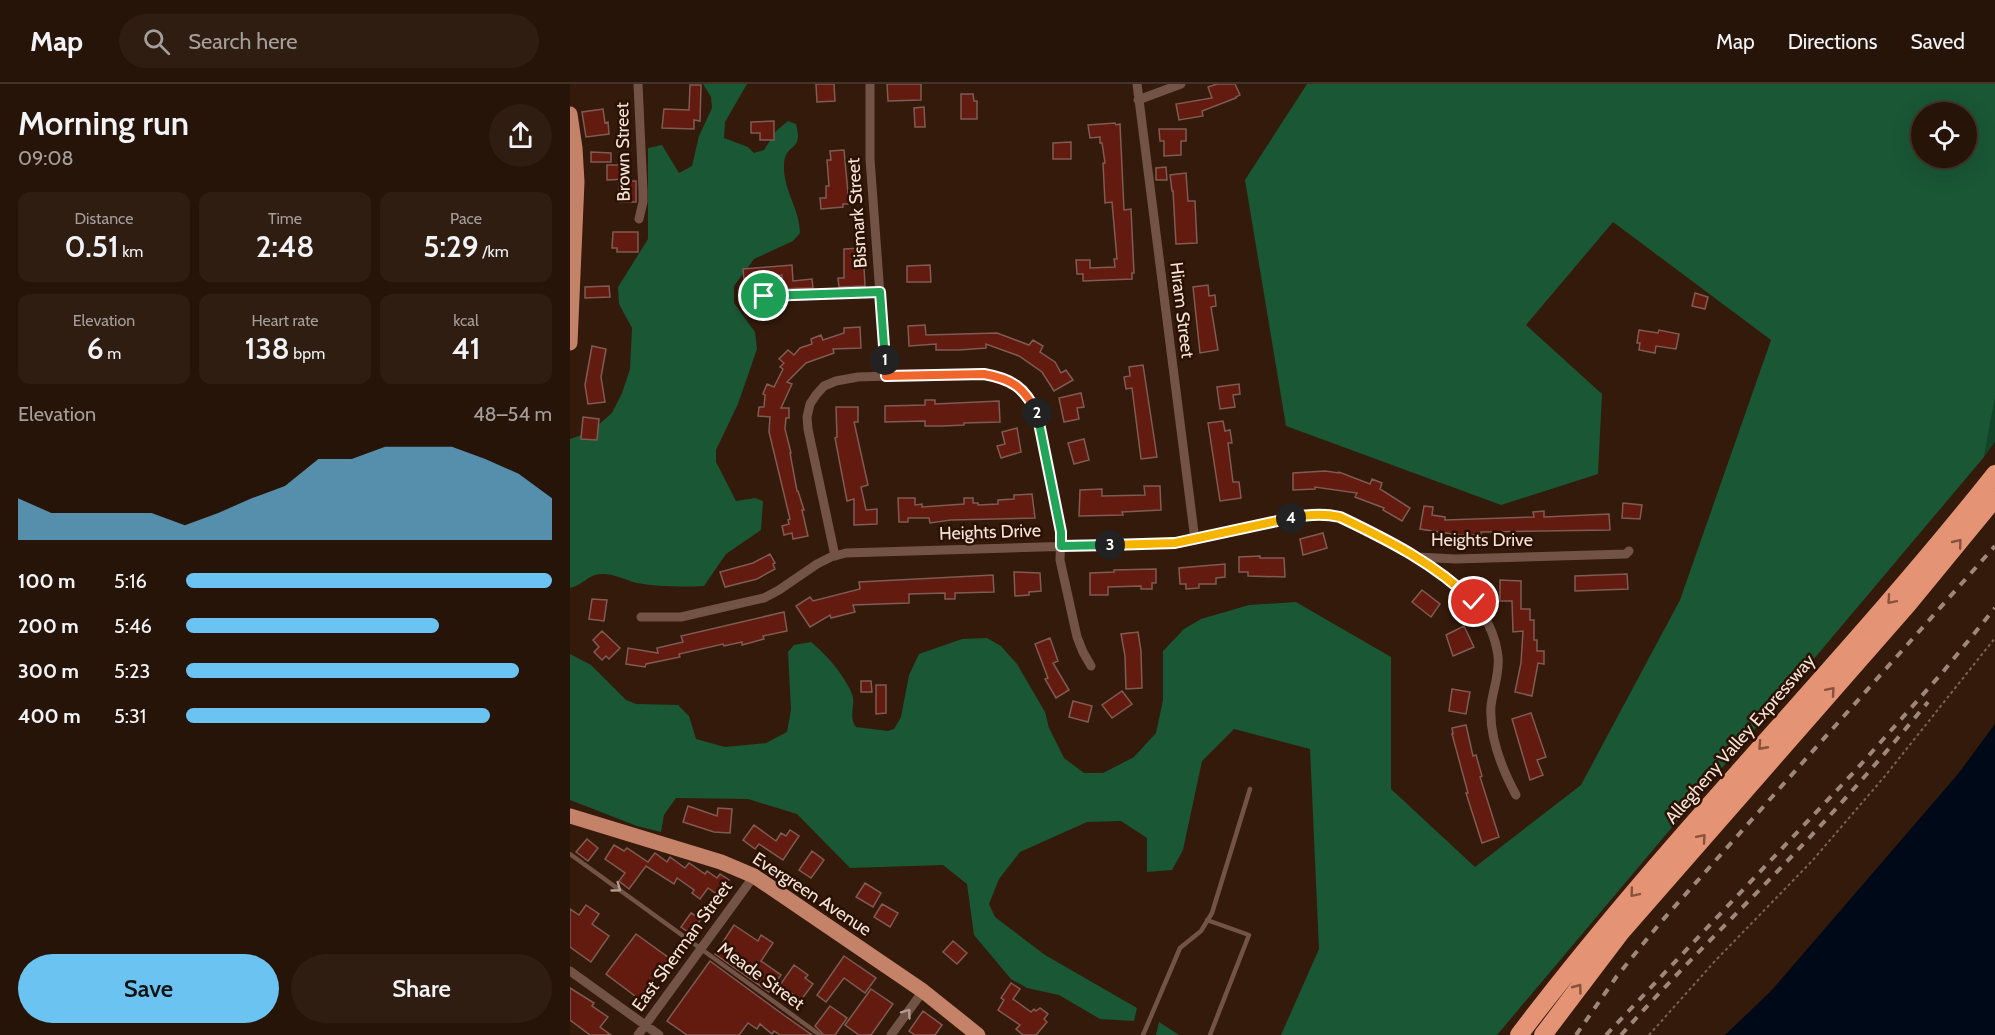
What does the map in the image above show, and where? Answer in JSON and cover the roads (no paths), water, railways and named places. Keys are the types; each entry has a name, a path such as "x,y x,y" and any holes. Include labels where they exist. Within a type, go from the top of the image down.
{"highway":[{"name":"Allegheny Valley Expressway","path":"1519,1035 1562,978 1666,855 1910,578 1995,474"},
{"name":"Allegheny Valley Expressway","path":"1543,1035 1621,932 1908,604 1995,498"},
{"path":"1508,1035 1562,978"}],"main road":[{"path":"570,114 577,182 570,343"},
{"name":"Evergreen Avenue","path":"570,816 721,862 753,876 923,991 978,1035"}],"street":[{"name":"Brown Street","path":"638,84 643,190 639,219"},
{"name":"Bismark Street","path":"870,84 870,159 886,376"},
{"name":"Hiram Street","path":"1137,84 1195,540"},
{"path":"1138,100 1181,84"},
{"path":"764,296 880,292"},
{"path":"835,556 808,429 807,417 810,404 816,394 824,386 836,381 858,377 984,374 999,376 1024,390 1036,412 1061,532 1060,560 1077,637 1091,666"},
{"name":"Heights Drive","path":"641,617 681,617 764,598 817,564 846,553 1175,543 1310,514 1326,514 1347,520 1418,557 1467,559 1626,554 1629,551"},
{"path":"1418,557 1442,573 1474,602 1485,616 1493,634 1498,657 1491,707 1492,723 1497,752 1516,795"},
{"name":"East Sherman Street","path":"638,1035 753,876"},
{"path":"570,972 659,1035"},
{"path":"891,1035 923,991"}],"lane":[{"path":"1143,1035 1180,948 1201,932 1212,913 1250,789"},
{"name":"Meade Street","path":"570,854 820,1035"},
{"path":"1207,920 1249,935 1210,1035"}],"water":[{"path":"1995,724 1995,1035 1725,1035 1771,991 1958,774"}],"railway":[{"path":"1576,1035 1617,976 1660,923 1995,546"},
{"path":"1606,1035 1855,771 1942,673 1995,608"},
{"path":"1621,1035 1827,819 1928,702"}]}
